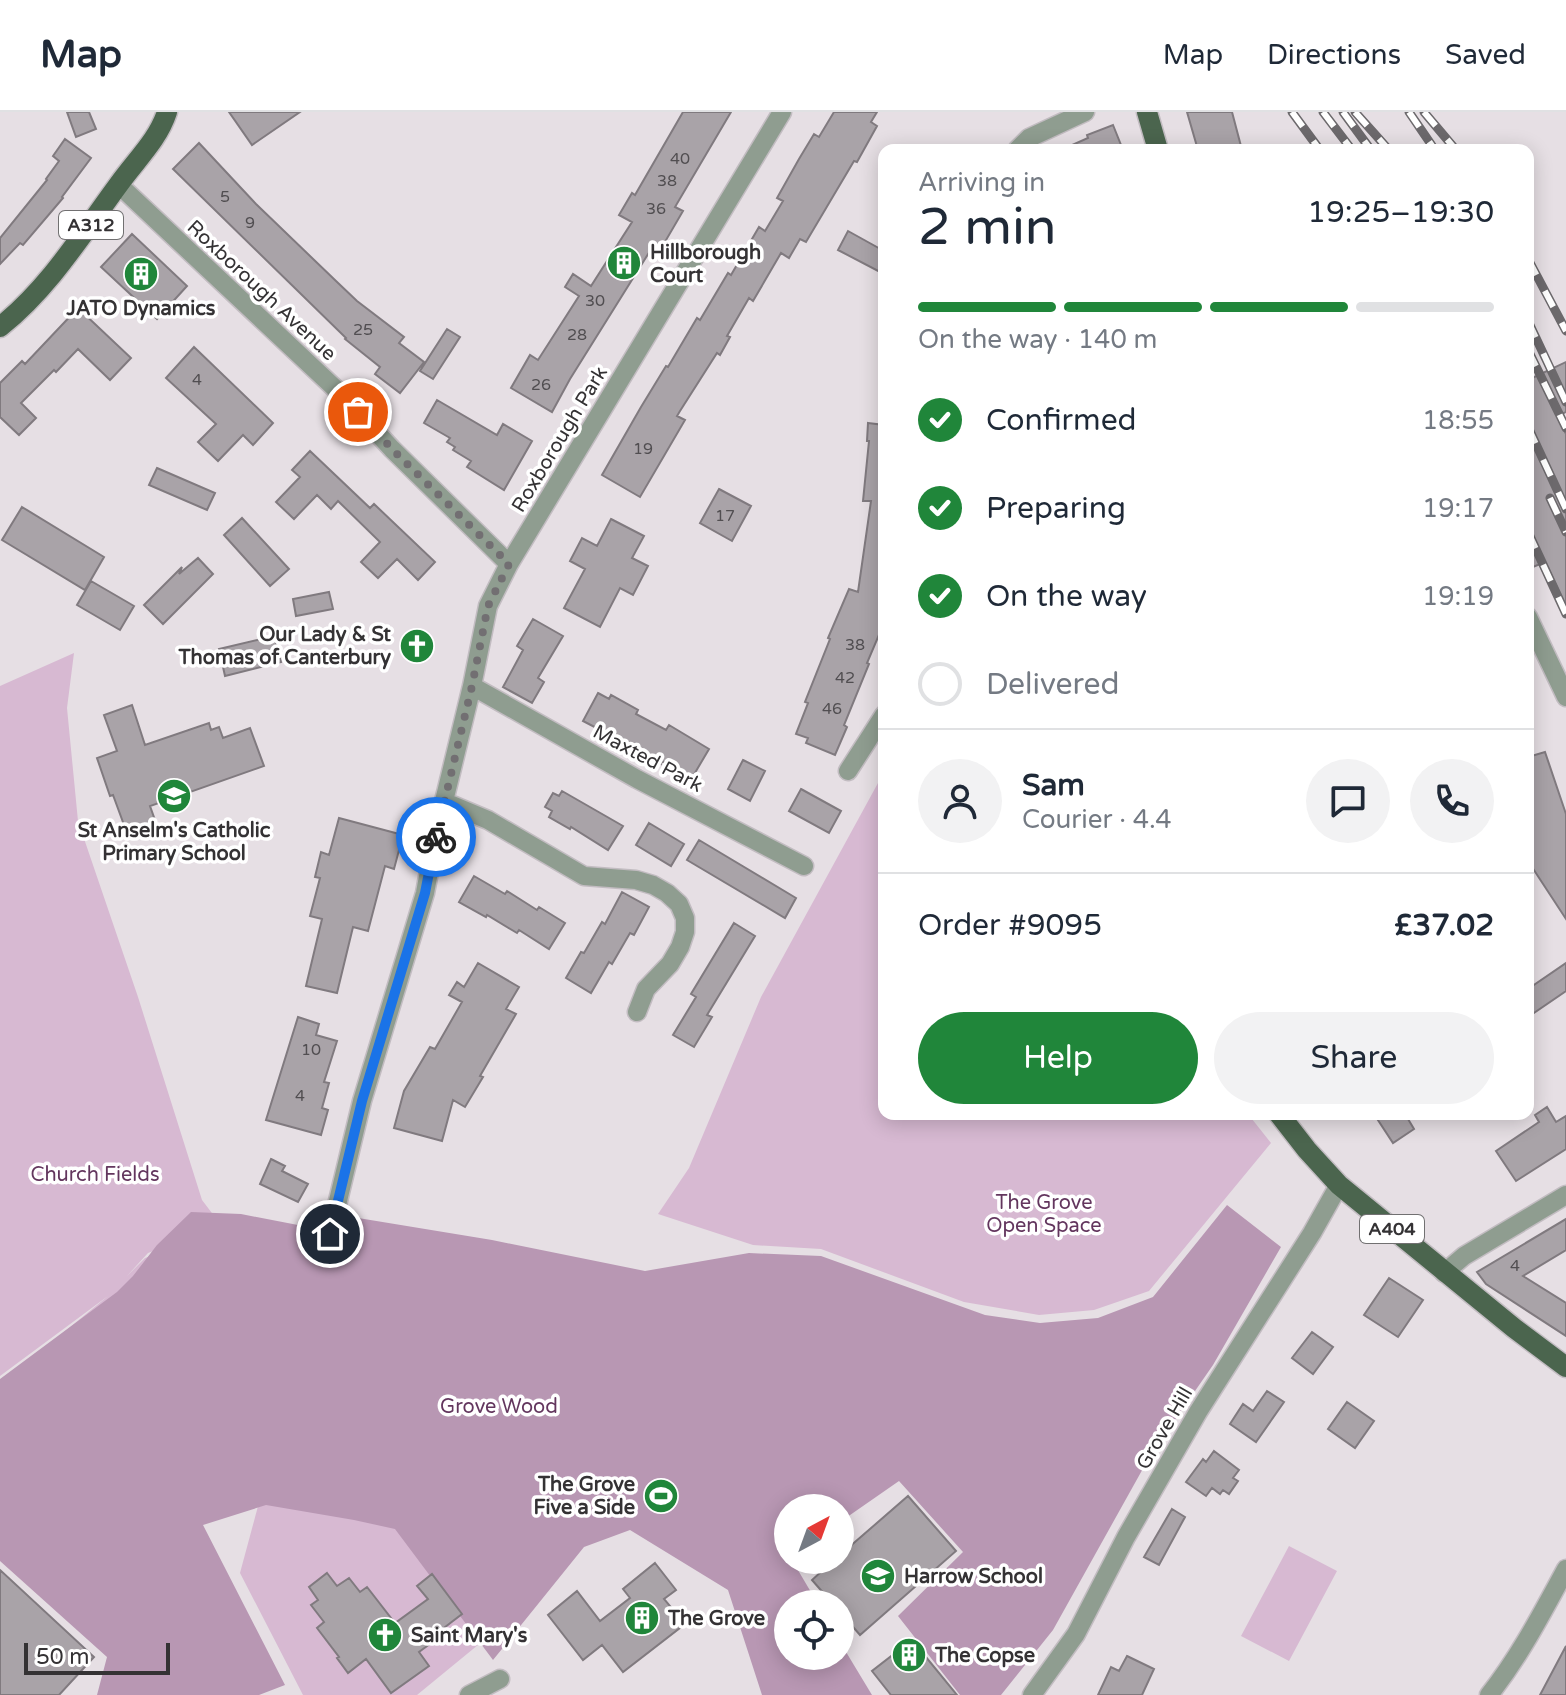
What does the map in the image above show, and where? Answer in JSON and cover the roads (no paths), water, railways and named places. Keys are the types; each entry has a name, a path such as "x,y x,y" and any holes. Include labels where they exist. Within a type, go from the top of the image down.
{"main road":[{"name":"A312","path":"0,327 67,258 160,130 167,112"},
{"path":"1147,112 1156,144"},
{"name":"A404","path":"1284,1120 1339,1185 1444,1273 1566,1367"}],"street":[{"name":"Roxborough Park","path":"330,1234 362,1101 425,893 488,606 509,564 782,112"},
{"path":"1023,144 1029,138 1085,112"},
{"name":"Roxborough Avenue","path":"118,184 341,394 509,564"},
{"path":"1534,630 1566,697"},
{"name":"Maxted Park","path":"472,686 637,779 804,866"},
{"path":"848,771 878,724"},
{"path":"445,802 488,820 584,876 636,880 653,885 679,904 685,918 680,947 670,964 646,989 637,1012"},
{"name":"Grove Hill","path":"1032,1695 1076,1634 1126,1537 1198,1412 1339,1185"},
{"path":"1444,1273 1464,1256 1566,1195"},
{"path":"1489,1695 1536,1626 1566,1569"},
{"path":"469,1695 500,1679"}],"railway":[{"path":"1292,112 1316,144"},
{"path":"1323,112 1347,144"},
{"path":"1343,112 1367,144"},
{"path":"1355,112 1384,144"},
{"path":"1409,112 1431,144"},
{"path":"1424,112 1451,144"},
{"path":"1534,270 1566,331"},
{"path":"1534,334 1566,402"},
{"path":"1534,362 1566,428"},
{"path":"1534,440 1566,509"},
{"path":"1550,498 1566,532"},
{"path":"1534,545 1566,614"}],"place":[{"name":"Hillborough Court","path":"624,263"},
{"name":"JATO Dynamics","path":"141,274"},
{"name":"Our Lady & St Thomas of Canterbury","path":"417,646"},
{"name":"St Anselm's Catholic Primary School","path":"174,796"},
{"name":"The Grove Five a Side","path":"661,1496"},
{"name":"Harrow School","path":"878,1576"},
{"name":"The Grove","path":"642,1618"},
{"name":"Saint Mary's","path":"385,1635"},
{"name":"The Copse","path":"909,1655"}],"park label":[{"name":"Church Fields","path":"95,1174"},
{"name":"The Grove Open Space","path":"1044,1214"},
{"name":"Grove Wood","path":"499,1406"}]}
